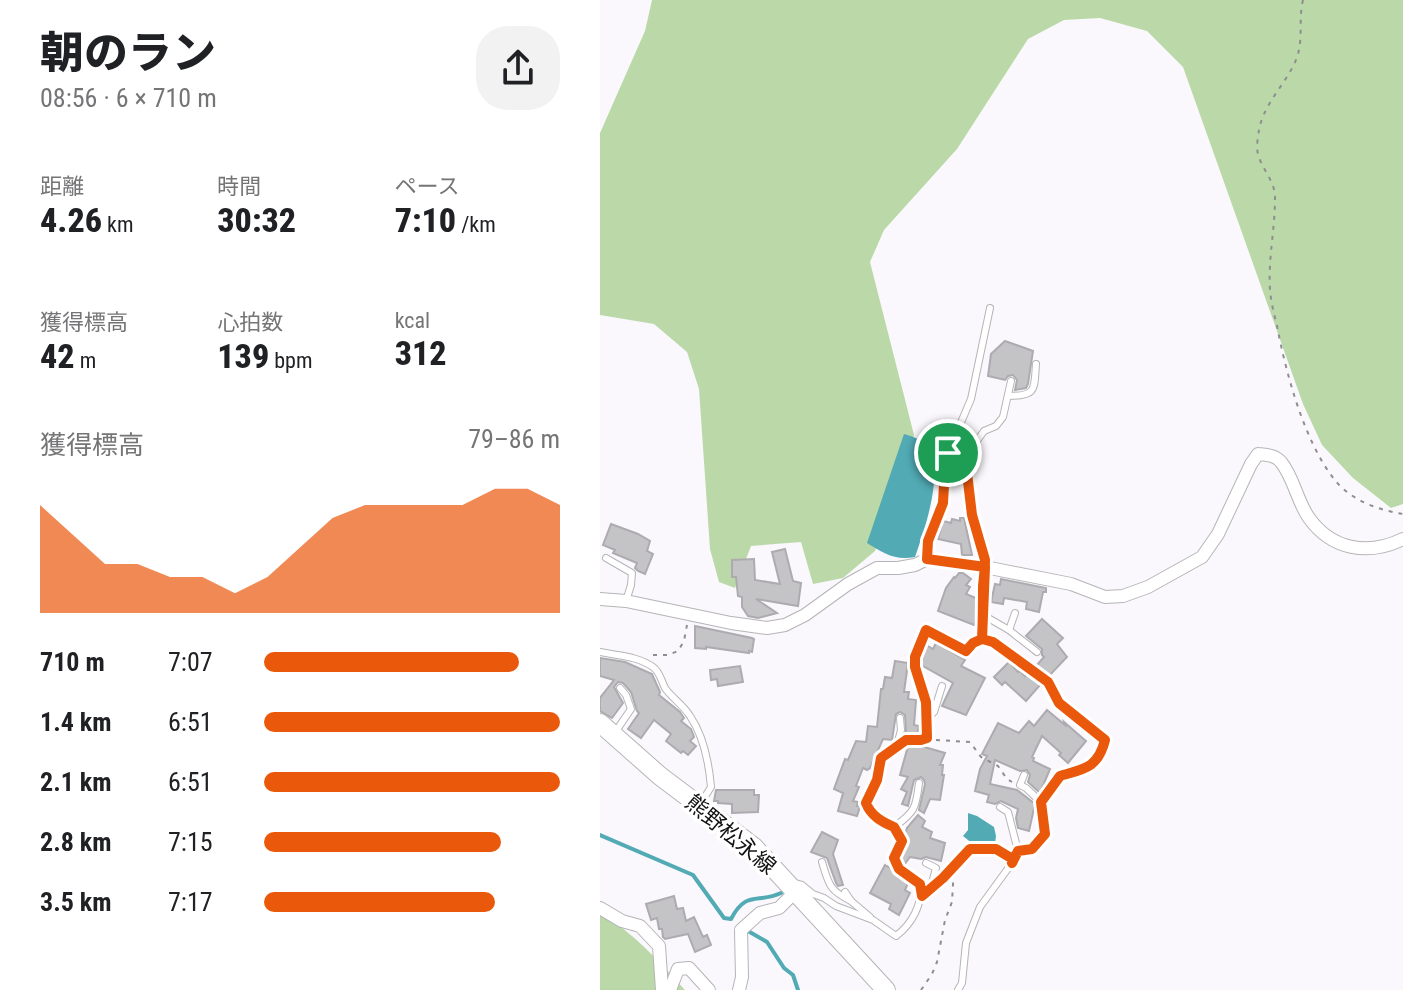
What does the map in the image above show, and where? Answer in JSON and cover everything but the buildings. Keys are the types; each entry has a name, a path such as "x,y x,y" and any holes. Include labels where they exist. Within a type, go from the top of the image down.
{"main road":[{"name":"熊野松永線","path":"607,728 660,776 754,847 886,990"}],"street":[{"path":"600,599 626,601 767,628 785,625 805,615 848,584 877,568 915,565 927,559 1071,584 1105,597 1123,596 1148,587 1202,557 1218,534 1258,454 1280,460 1309,517 1327,536 1349,548 1385,546 1403,539"},
{"path":"739,990 742,977 741,930 760,913 779,908 790,887"},
{"path":"600,908 622,921 640,926 659,946 662,990"},
{"path":"670,990 678,969 689,968 709,990"}],"lane":[{"path":"927,559 928,541 943,503 945,466 971,399 990,308"},
{"path":"1008,396 1026,396 1031,392 1036,364"},
{"path":"967,473 974,445 984,431 996,426 1003,417 1011,381"},
{"path":"956,434 967,473 972,515 985,560 982,639"},
{"path":"606,558 632,573 626,601"},
{"path":"1009,630 1015,613"},
{"path":"983,615 1037,652"},
{"path":"922,896 920,884 899,869 894,858 902,841 894,827 882,823 869,811 866,803 877,780 881,758 906,740 927,738 926,702 915,667 915,657 926,630 966,651 982,639 993,642 1048,682 1059,703 1105,740 1090,768 1060,776 1041,802"},
{"path":"600,652 636,657 657,669 666,689 681,704 696,727 711,787 698,806"},
{"path":"928,718 934,712 942,686"},
{"path":"607,728 631,709 620,688"},
{"path":"897,745 900,718"},
{"path":"1018,851 1032,849 1045,834 1041,802 1020,785 1024,775"},
{"path":"894,827 910,816 915,808 919,783"},
{"path":"961,988 966,943 980,907 1018,851 1008,812 1000,807"},
{"path":"822,862 834,892 851,901 896,936 909,925 922,896 931,887 936,868 926,863"},
{"path":"790,887 802,885 836,906 873,920"},
{"path":"845,892 851,901"}],"path":[{"path":"1303,0 1301,35 1295,62 1268,106 1260,128 1257,152 1276,196 1270,292 1281,345 1301,413 1315,448 1334,480 1371,507 1403,514"},
{"path":"636,657 668,655 678,651 684,641 687,613"},
{"path":"921,740 970,742 981,757 998,766 1007,779 1020,785"},
{"path":"931,887 970,849 996,849 1011,858 1012,863"},
{"path":"921,990 937,962 945,920 952,902 954,867"}],"green space":[{"path":"652,0 1403,0 1403,504 1391,508 1353,478 1322,445 1303,404 1183,67 1147,31 1100,18 1064,20 1028,39 957,149 884,230 870,262 914,435 875,551 843,578 813,584 801,542 751,546 735,588 719,582 710,549 699,389 687,352 654,324 600,315 600,133 645,31"},
{"path":"600,913 656,958 685,990 600,990"}],"water":[{"path":"904,434 928,448 934,475 931,504 923,533 915,557 908,558 890,555 867,543"},
{"path":"968,813 994,827 995,844 977,841 973,844 963,836 968,830"}],"waterway":[{"path":"600,835 693,875 724,918 731,919 747,901 781,893"},
{"path":"748,931 767,942 784,968 793,975 798,990"}],"route":[{"path":"948,453 943,503 928,541 927,559 985,567 982,639 993,642 1048,682 1059,703 1105,740 1090,768 1060,776 1041,802 1045,834 1032,849 1018,851 1012,863 1011,858 996,849 970,849 922,896 920,884 899,869 894,858 902,841 894,827 882,823 869,811 866,803 877,780 881,758 906,740 927,738 926,702 915,667 915,657 926,630 966,651 982,639 983,584 985,567 985,560 972,515 967,473 956,434 948,453"}]}
